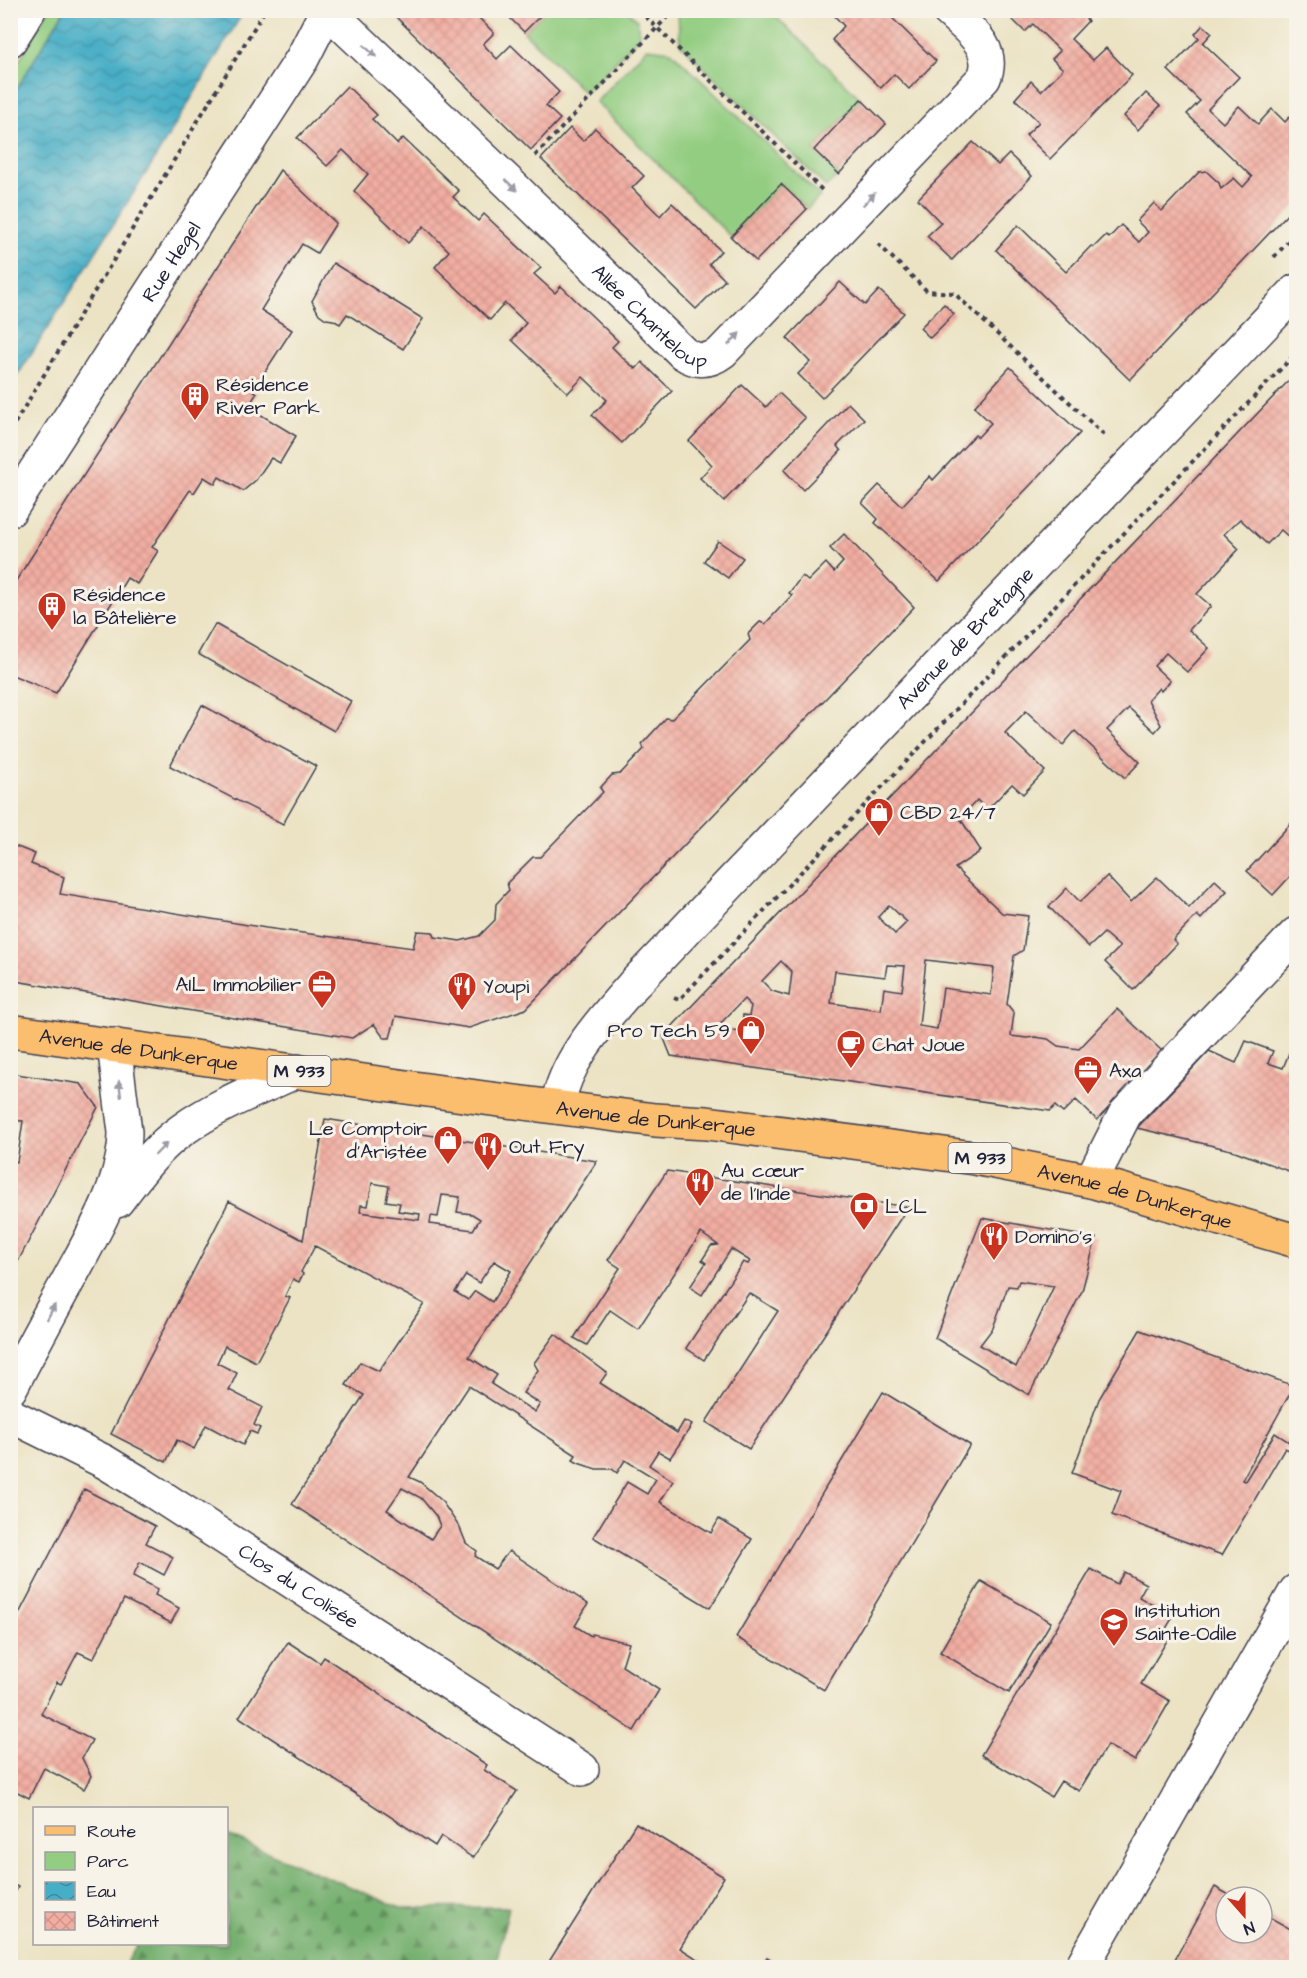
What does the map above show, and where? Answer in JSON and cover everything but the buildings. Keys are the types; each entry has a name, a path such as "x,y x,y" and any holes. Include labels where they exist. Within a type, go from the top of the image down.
{"main road":[{"name":"Avenue de Dunkerque","path":"10,1031 655,1120 707,1123 961,1155 1091,1181 1296,1240"}],"street":[{"path":"10,40 29,10"},
{"name":"Allée Chanteloup","path":"327,10 683,353 701,360 716,356 984,78 988,64 984,47 948,10"},
{"name":"Rue Hegel","path":"10,510 296,68 327,10"},
{"name":"Avenue de Bretagne","path":"557,1107 566,1072 581,1047 633,985 1296,291"},
{"path":"1091,1181 1125,1114 1296,934"},
{"path":"15,1376 98,1226 120,1170 125,1144 124,1119 114,1045"},
{"path":"98,1226 141,1169 182,1130 226,1104 297,1071"},
{"name":"Clos du Colisée","path":"10,1415 105,1462 143,1485 582,1769"},
{"path":"1081,1968 1296,1591"}],"path":[{"path":"10,431 265,10"},
{"path":"509,183 674,10"},
{"path":"633,985 679,1000 1296,353"}],"green space":[{"path":"546,10 628,11 638,21 639,37 585,93 524,32"},
{"path":"48,11 64,11 11,98 10,76"},
{"path":"683,11 770,11 861,99 814,150 839,174 826,187 680,44 678,16"},
{"path":"647,48 671,51 820,196 807,209 781,184 731,237 596,102"},
{"path":"228,1835 401,1908 509,1907 495,1967 124,1967 136,1945 228,1945"}],"water":[{"path":"64,11 244,11 148,170 11,386 11,98"}],"place":[{"name":"Résidence River Park","path":"195,422"},
{"name":"Résidence la Bâtelière","path":"52,632"},
{"name":"CBD 24/7","path":"879,838"},
{"name":"AIL Immobilier","path":"322,1010"},
{"name":"Youpi","path":"462,1012"},
{"name":"Pro Tech 59","path":"751,1056"},
{"name":"Chat Joue","path":"851,1070"},
{"name":"Axa","path":"1088,1096"},
{"name":"Le Comptoir d'Aristée","path":"448,1166"},
{"name":"Out Fry","path":"488,1172"},
{"name":"Au cœur de l'Inde","path":"700,1208"},
{"name":"LCL","path":"864,1232"},
{"name":"Domino's","path":"994,1262"},
{"name":"Institution Sainte-Odile","path":"1114,1648"}]}
